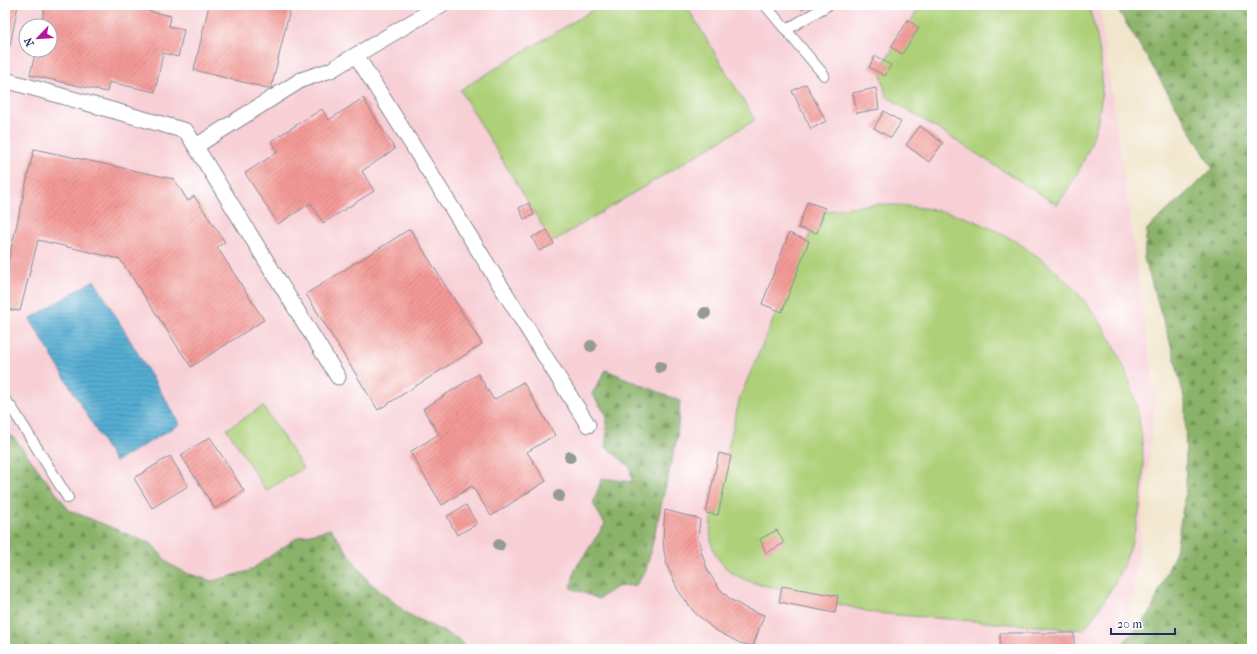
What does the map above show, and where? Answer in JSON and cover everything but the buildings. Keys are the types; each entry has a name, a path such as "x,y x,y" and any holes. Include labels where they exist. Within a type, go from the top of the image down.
{"street":[{"path":"196,146 301,80 331,70 442,5"},
{"path":"356,55 588,425"},
{"path":"5,80 186,131 338,377"}],"lane":[{"path":"765,5 824,75"},
{"path":"786,30 828,5"},
{"path":"5,400 12,408 68,498"}],"shaded area":[{"path":"5,5 1099,5 1156,398 1131,615 1146,649 5,649"}],"green space":[{"path":"601,5 686,5 755,120 552,242 460,90"},
{"path":"921,5 1088,5 1096,33 1101,59 1102,85 1100,109 1094,133 1085,157 1073,181 1057,205 886,96 880,69"},
{"path":"1115,5 1252,5 1252,649 1118,649 1150,613 1176,551 1186,488 1185,402 1174,355 1144,258 1147,229 1213,169"},
{"path":"880,204 927,209 961,216 1019,243 1059,274 1092,311 1117,352 1134,398 1143,447 1141,497 1130,548 1126,559 1110,591 1084,630 874,613 751,582 732,573 714,551 710,532 711,521 740,397 819,213 849,207"},
{"path":"606,370 680,401 677,438 646,571 636,585 616,587 599,599 571,588 575,569 605,524 593,504 602,478 632,482 630,467 606,447 607,416 592,394"},
{"path":"263,406 303,468 266,491 227,429"},
{"path":"5,431 15,439 69,510 152,544 169,564 189,574 212,581 249,571 298,537 331,529 369,582 408,614 460,640 466,649 5,649"}],"water":[{"path":"94,280 180,424 115,462 30,319"}]}
